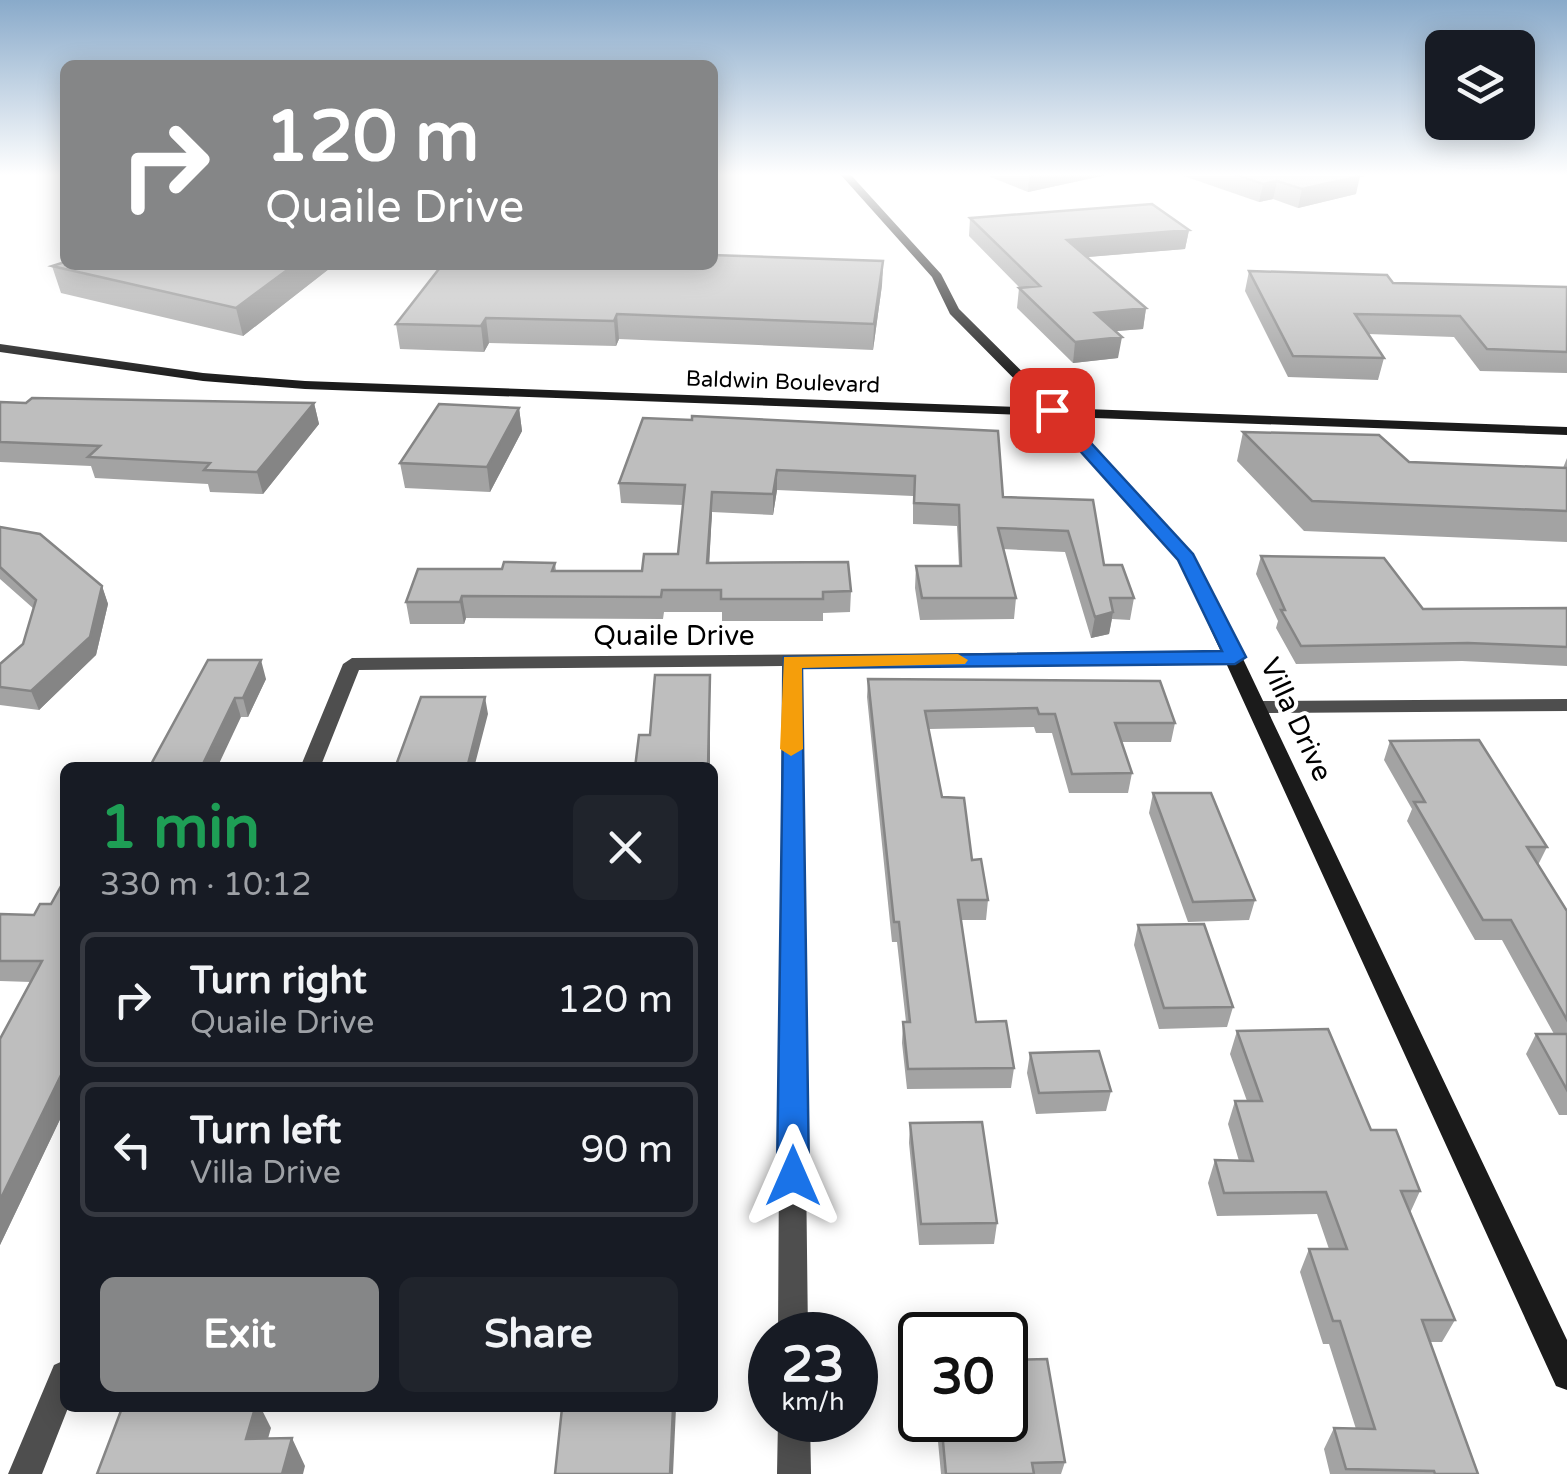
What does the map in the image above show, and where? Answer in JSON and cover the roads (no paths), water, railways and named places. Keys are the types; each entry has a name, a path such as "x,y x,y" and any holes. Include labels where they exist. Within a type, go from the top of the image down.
{"street":[{"name":"Villa Drive","path":"907,243 937,276 954,310 1187,558 1567,1375"},
{"name":"Baldwin Boulevard","path":"0,348 203,377 305,386 1567,430"},
{"name":"Quaile Drive","path":"312,762 352,664 1235,657"},
{"path":"791,662 794,1312"},
{"path":"1259,707 1567,705"},
{"path":"25,1474 60,1388"},
{"path":"794,1442 794,1474"}]}
